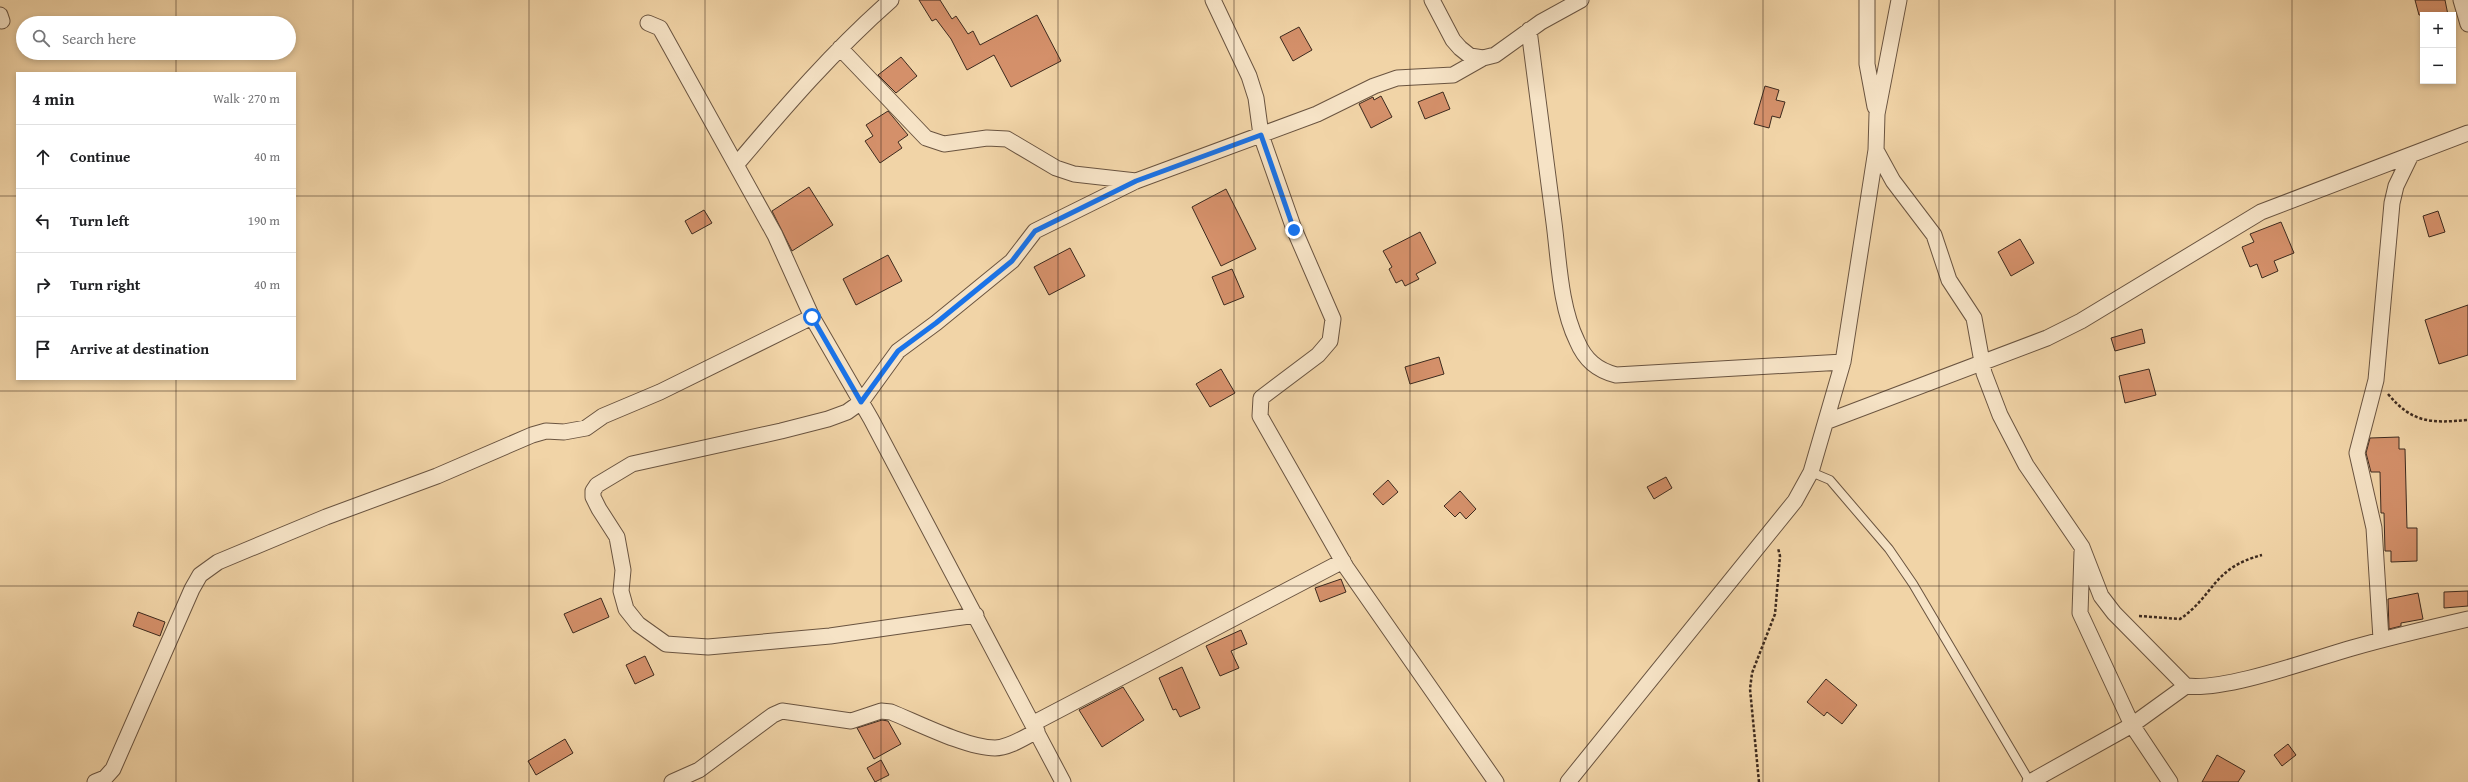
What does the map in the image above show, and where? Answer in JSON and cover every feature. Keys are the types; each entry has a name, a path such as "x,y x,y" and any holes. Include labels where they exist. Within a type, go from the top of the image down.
{"street":[{"path":"736,165 806,83 840,48 891,0"},
{"path":"1213,0 1249,76 1256,98 1261,135 1294,230 1333,319 1330,341 1318,355 1261,398 1260,416 1343,561 1496,782"},
{"path":"1432,0 1453,40 1460,48 1470,56 1483,58"},
{"path":"976,614 830,636 708,647 666,644 638,624 626,609 621,591 622,555 617,538 593,497 593,491 597,485 632,464 828,419 847,412 861,402 898,351 936,323 1012,261 1035,231 1136,181 1317,114 1374,86 1397,78 1453,75 1483,58 1495,54 1529,30 1581,0"},
{"path":"1867,0 1867,64 1877,114"},
{"path":"1569,781 1795,501 1811,472 1828,421 1843,362 1876,150 1877,114 1899,0"},
{"path":"2461,0 2468,24"},
{"path":"648,23 660,28 775,234 812,317 861,402 976,614 1036,727 1063,782"},
{"path":"1529,30 1560,268 1570,324 1577,342 1589,361 1601,371 1616,375 1843,362"},
{"path":"840,48 926,138 944,144 987,138 1007,139 1056,168 1074,174 1136,181"},
{"path":"1828,421 1981,361 2047,338 2081,321 2261,212 2468,133"},
{"path":"1876,150 1896,186 1934,235 1944,269 1974,318 1981,361 2000,415 2026,465 2082,547 2101,596 2121,620 2186,686 2200,688 2248,678 2381,639 2468,619"},
{"path":"2381,639 2374,528 2357,453 2376,380 2392,203 2396,186 2411,155"},
{"path":"95,782 104,778 113,769 200,575 218,562 326,517 437,476 532,435 586,428 603,416 660,392 812,317"},
{"path":"2082,547 2080,613 2132,724 2170,782"},
{"path":"672,782 699,770 773,715 782,711 851,721 881,711 891,712 965,742 995,748 1012,744 1036,727 1343,561"},
{"path":"2030,782 2132,724 2186,686"}],"lane":[{"path":"1811,472 1830,480 1889,549 1913,584 2030,782"}],"path":[{"path":"2376,380 2397,405 2412,417 2443,422 2468,420"},
{"path":"1759,782 1750,689 1752,674 1775,614 1780,556 1774,526"},
{"path":"2121,620 2144,615 2180,619 2223,574 2234,565 2262,555"}],"building":[{"path":"919,0 940,0 952,19 956,16 968,34 973,31 980,45 1037,15 1061,61 1011,87 994,55 967,70 951,39 936,19 932,21"},
{"path":"2415,0 2445,0 2447,12 2420,12 2419,15"},
{"path":"1299,27 1312,50 1293,61 1280,37"},
{"path":"901,57 917,76 896,93 878,75"},
{"path":"1765,86 1779,90 1776,100 1785,102 1780,118 1772,116 1769,128 1754,124"},
{"path":"1443,92 1450,109 1425,119 1418,102"},
{"path":"1381,96 1392,117 1371,128 1359,104 1373,97 1374,100"},
{"path":"888,111 908,135 898,142 902,148 880,163 865,141 873,136 866,125"},
{"path":"809,187 833,225 792,251 772,211"},
{"path":"1226,189 1256,249 1221,266 1192,207"},
{"path":"704,210 712,223 692,234 685,221"},
{"path":"2438,211 2445,232 2429,237 2423,216"},
{"path":"2281,222 2294,253 2274,261 2278,271 2262,278 2257,264 2250,267 2242,247 2254,242 2250,234"},
{"path":"1420,232 1436,263 1416,274 1419,279 1405,286 1402,280 1396,283 1389,269 1392,267 1383,251"},
{"path":"2020,239 2034,263 2011,276 1998,252"},
{"path":"1070,248 1085,276 1049,295 1034,267"},
{"path":"888,255 902,281 856,305 843,279"},
{"path":"1232,269 1244,297 1224,305 1212,277"},
{"path":"2468,305 2468,355 2439,364 2425,320"},
{"path":"2142,329 2145,343 2115,351 2111,338"},
{"path":"1439,357 1444,374 1410,384 1405,367"},
{"path":"1221,369 1235,393 1210,407 1196,384"},
{"path":"2149,369 2156,395 2125,403 2119,376"},
{"path":"2399,437 2399,449 2405,449 2407,528 2417,528 2417,561 2391,562 2391,551 2385,551 2384,513 2381,513 2380,472 2371,472 2366,453 2370,438"},
{"path":"1666,477 1672,488 1654,499 1647,487"},
{"path":"1388,480 1398,492 1383,505 1373,494"},
{"path":"1460,491 1476,509 1466,519 1460,512 1455,517 1444,506"},
{"path":"1341,579 1346,592 1320,602 1315,588"},
{"path":"2468,591 2468,606 2444,608 2444,592"},
{"path":"2418,593 2423,619 2401,623 2401,626 2389,629 2388,599"},
{"path":"601,598 609,617 573,633 564,614"},
{"path":"138,612 165,622 160,636 133,626"},
{"path":"1241,630 1247,644 1231,651 1239,668 1220,676 1206,646"},
{"path":"645,656 654,675 635,684 626,665"},
{"path":"1182,667 1200,708 1180,717 1176,709 1173,710 1159,678"},
{"path":"1826,679 1857,705 1842,724 1827,712 1824,716 1807,702"},
{"path":"1123,687 1144,720 1102,747 1079,710"},
{"path":"882,720 888,721 901,744 874,759 857,728"},
{"path":"565,739 573,753 536,775 528,761"},
{"path":"2288,744 2296,755 2282,766 2274,755"},
{"path":"2217,755 2245,771 2238,782 2202,782"},
{"path":"881,760 889,775 875,782 867,768"}],"route":[{"path":"812,317 861,402 884,368 898,351 936,323 1012,261 1035,231 1136,181 1261,135 1294,230"}]}
